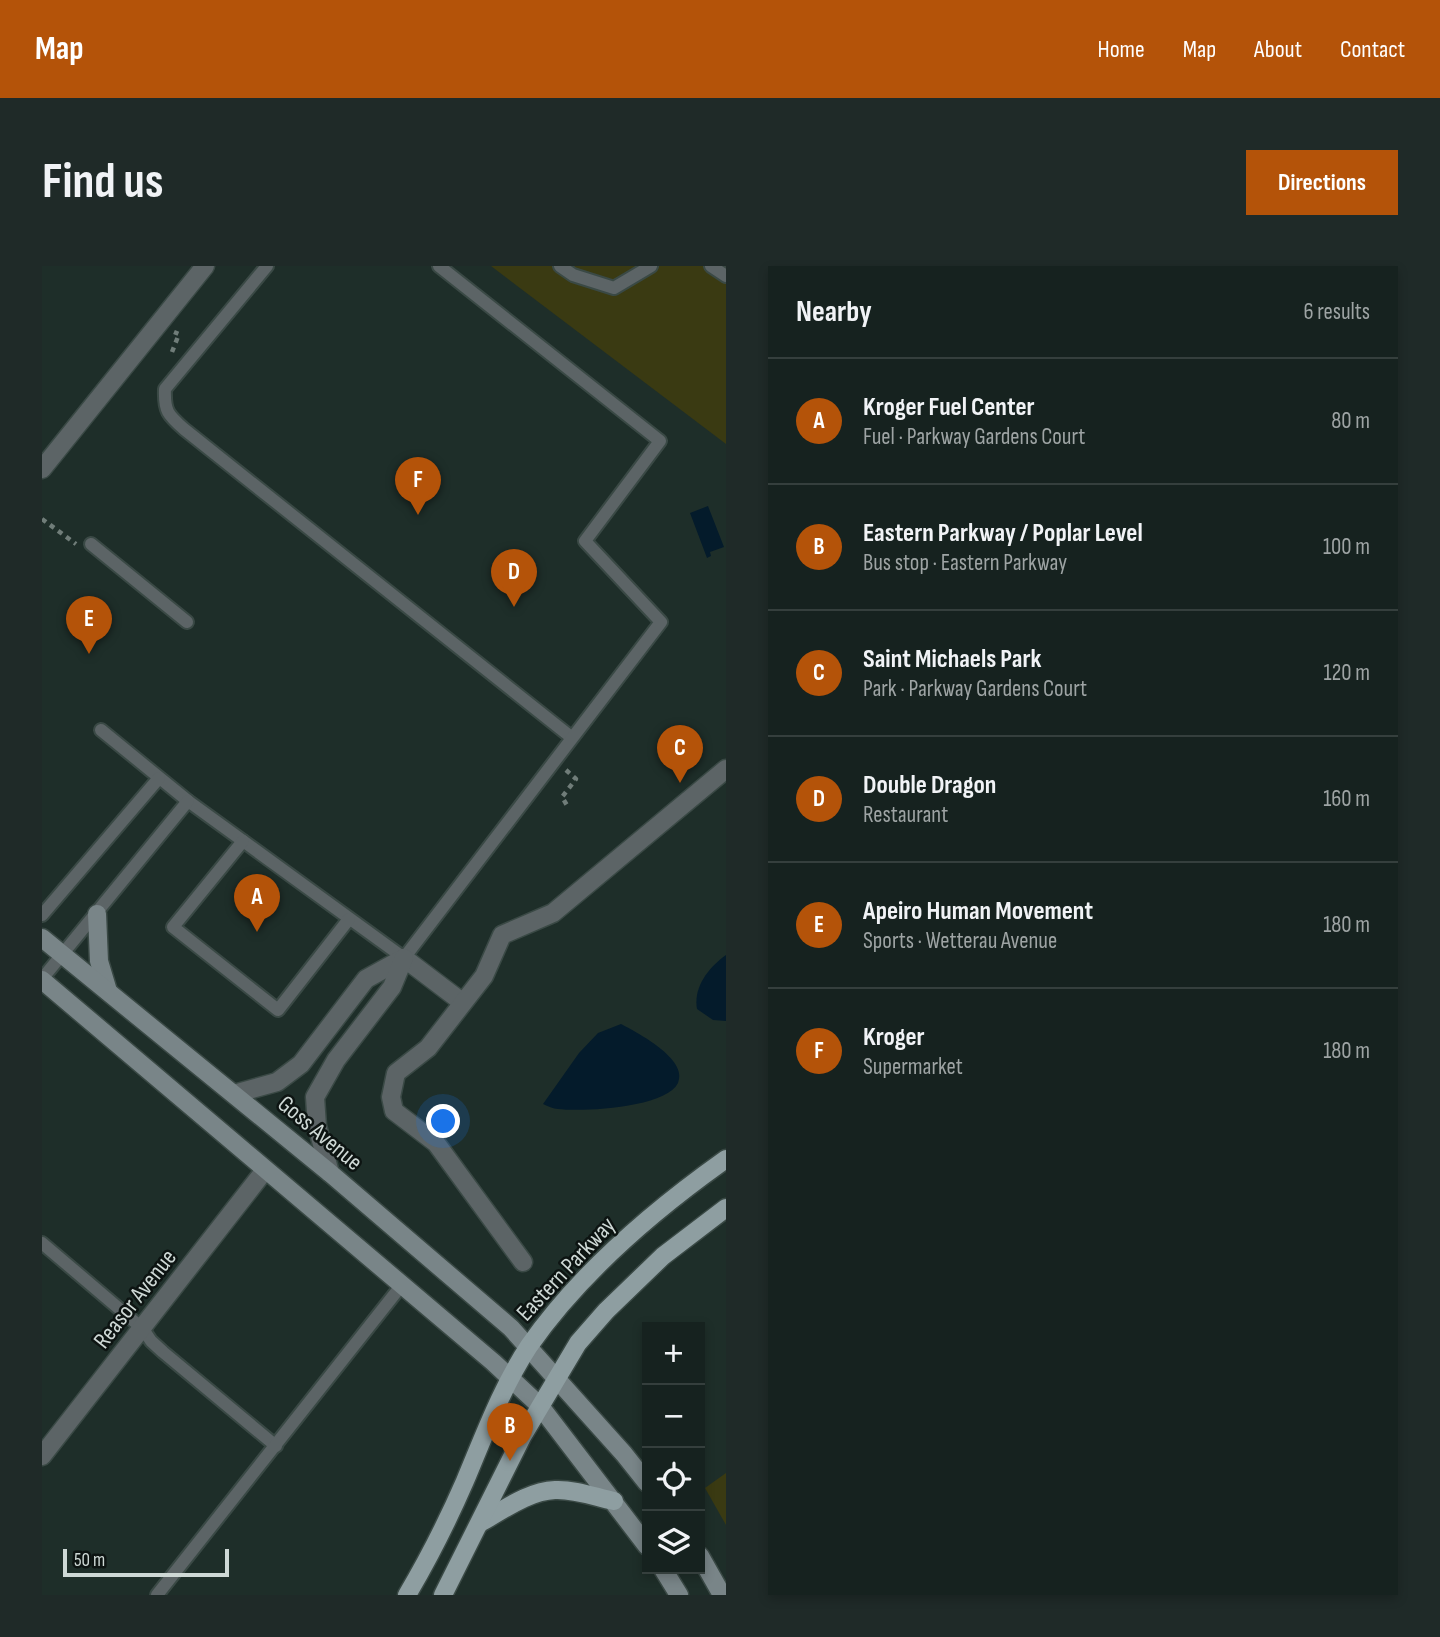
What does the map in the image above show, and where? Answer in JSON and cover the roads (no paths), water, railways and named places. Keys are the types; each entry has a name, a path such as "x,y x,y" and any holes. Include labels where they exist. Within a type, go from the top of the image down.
{"main road":[{"path":"97,914 99,961 108,991"},
{"name":"Goss Avenue","path":"42,938 330,1173 511,1328 642,1477"},
{"path":"42,980 540,1406 642,1539"},
{"name":"Eastern Parkway","path":"407,1595 433,1550 494,1412 528,1347 560,1306 620,1244 683,1190 726,1159"},
{"path":"443,1595 540,1406 578,1343 606,1311 663,1256 726,1208"},
{"path":"480,1523 523,1499 547,1491 573,1491 614,1501"},
{"path":"705,1565 722,1595"},
{"path":"666,1574 679,1595"}],"street":[{"path":"42,469 205,266"},
{"path":"523,1262 436,1143 394,1111 390,1097 396,1073 428,1048 484,976 502,935 553,913 726,769"},
{"path":"404,958 462,1002"},
{"path":"234,1094 277,1082 301,1065 366,979 404,958"},
{"path":"330,1173 317,1126 315,1097 336,1060 392,987 404,958"},
{"name":"Reasor Avenue","path":"42,1456 265,1170"}],"lane":[{"path":"267,266 165,389 164,404 167,413 571,737"},
{"path":"101,730 188,801 404,958 661,622 585,541 660,441 439,266"},
{"path":"560,266 573,275 614,288 651,266"},
{"path":"711,266 726,276"},
{"path":"91,544 187,622"},
{"path":"42,915 159,778"},
{"path":"42,980 188,801"},
{"path":"243,841 173,927 278,1010 349,919"},
{"path":"42,1243 143,1329 163,1352 276,1446"},
{"path":"157,1595 401,1286"}],"water":[{"path":"708,506 724,547 710,552 711,556 707,558 690,513"},
{"path":"726,955 726,1021 713,1020 697,1009 697,993 708,972"},
{"path":"621,1024 669,1056 679,1074 678,1083 658,1098 603,1109 556,1109 543,1104 579,1053 598,1033"}],"place":[{"name":"Kroger","path":"418,515"},
{"name":"Double Dragon","path":"514,607"},
{"name":"Apeiro Human Movement","path":"89,654"},
{"name":"Saint Michaels Park","path":"680,783"},
{"name":"Kroger Fuel Center","path":"257,932"},
{"name":"Eastern Parkway / Poplar Level","path":"510,1461"}]}
